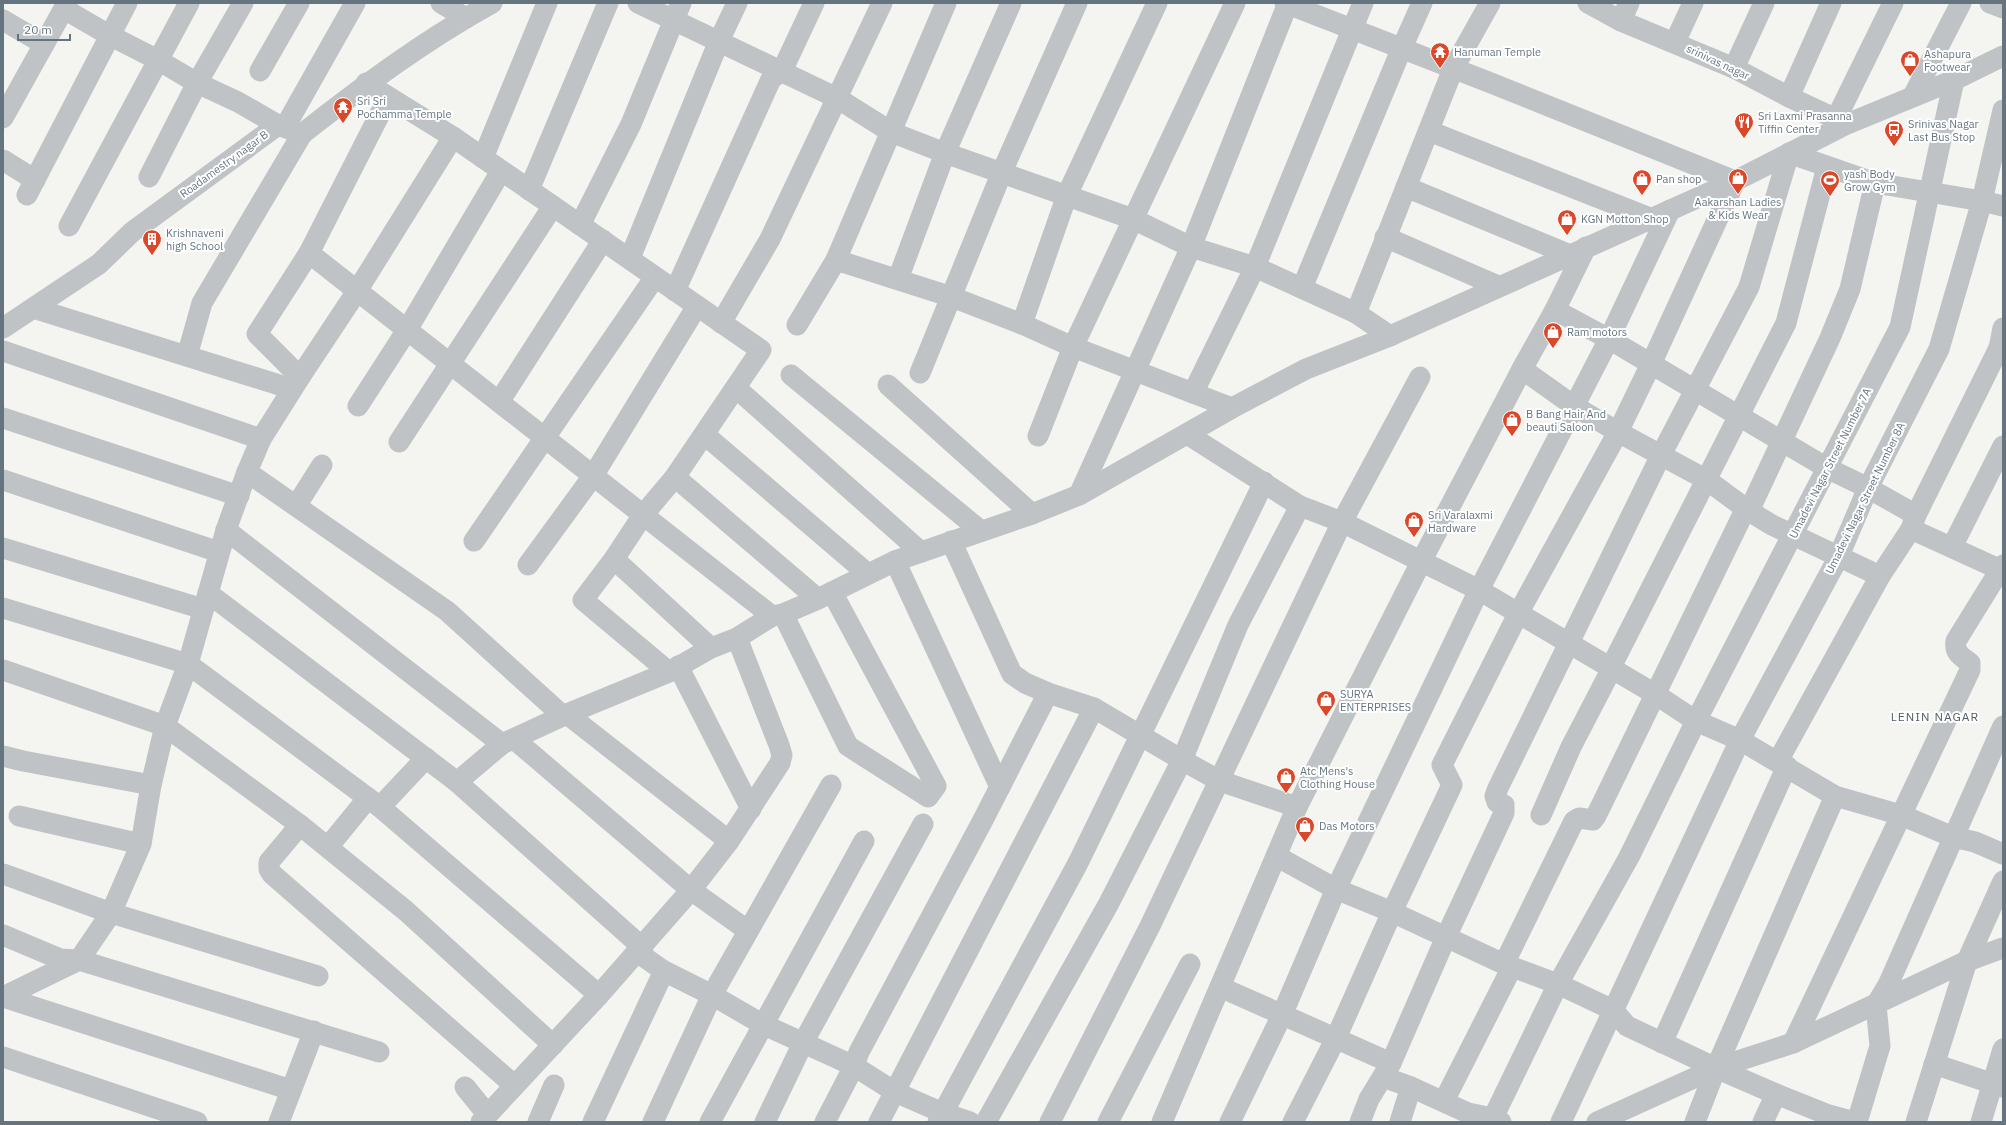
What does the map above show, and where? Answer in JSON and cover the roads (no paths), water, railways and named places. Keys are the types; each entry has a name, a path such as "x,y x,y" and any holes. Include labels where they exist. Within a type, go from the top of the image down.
{"street":[{"path":"3,160 31,187 127,3"},
{"path":"69,226 189,3"},
{"path":"149,177 197,84 243,3"},
{"path":"260,71 299,3"},
{"path":"187,356 202,303 288,129 355,3"},
{"path":"441,3 466,18"},
{"name":"Roadamestry nagar B","path":"3,328 99,264 132,232 288,129 366,83 466,18 492,3"},
{"path":"483,158 547,3"},
{"path":"529,190 608,3"},
{"path":"638,3 678,12 719,41 743,54 837,98 891,132 945,153 1133,219 1191,247 1255,267 1356,313 1390,336"},
{"path":"630,258 719,41 737,3"},
{"path":"675,290 772,79 782,71 814,3"},
{"path":"721,323 770,239 882,3"},
{"path":"797,326 836,260 946,3"},
{"path":"898,279 945,153 1012,3"},
{"path":"920,373 1002,172 1077,3"},
{"path":"1022,324 1067,195 1157,3"},
{"path":"1038,436 1073,346 1235,3"},
{"path":"1080,495 1191,247 1287,3 1353,28 1401,50 1454,69 1735,181"},
{"path":"1193,392 1255,267 1363,3"},
{"path":"1302,288 1422,3"},
{"path":"1356,313 1385,237 1454,69 1490,3"},
{"name":"srinivas nagar","path":"1588,3 1625,12 1675,42 1734,68 1789,97 1842,122"},
{"path":"1675,42 1693,3"},
{"path":"1734,68 1764,3"},
{"path":"1789,97 1831,3"},
{"path":"1842,122 1893,3"},
{"path":"1913,96 1961,3"},
{"path":"1990,3 2003,8"},
{"path":"3,118 10,90 44,44 66,6 109,35 158,60 197,84 238,102 288,129"},
{"path":"580,225 631,124 678,12"},
{"path":"3,20 44,44"},
{"path":"457,782 508,742 565,715 674,669 711,648 737,638 777,615 825,596 895,561 1032,514 1080,495 1232,408 1306,369 1390,336 1498,286 1735,181 1789,153 1842,122 1954,80 2002,55"},
{"name":"Umadevi Nagar Street Number 7A","path":"1497,1120 1558,984 1629,857 1696,721 1900,327 1928,192 1954,80"},
{"path":"366,83 453,137 761,350 675,477 643,515 614,559 583,600 674,669 751,809"},
{"path":"296,383 257,334 309,253 388,98"},
{"name":"Umadevi Nagar Street Number 8A","path":"1561,1122 1740,740 1838,558 1868,488 1939,349 1982,201 2003,110"},
{"path":"1429,131 1650,218"},
{"path":"3,997 79,960 111,913 141,844 151,785 165,726 188,664 226,530 247,472 261,439 357,291 453,137"},
{"path":"1789,153 1875,183 1982,201 2003,206"},
{"path":"1360,1122 1369,1099 1387,1070 1504,812 1504,805 1497,802 1495,796 1498,788 1660,455 1749,287 1789,153"},
{"path":"1540,815 1571,747 1786,323 1828,167"},
{"path":"358,406 407,330 501,171"},
{"path":"1293,1122 1336,1038 1392,912 1452,785 1442,765 1519,612 1618,432 1735,181"},
{"path":"1444,1101 1574,821 1579,818 1593,820 1596,816 1655,694 1783,442 1830,338 1850,289 1875,183"},
{"path":"1406,187 1578,251"},
{"path":"399,442 553,206"},
{"path":"1230,1122 1282,1016 1336,889 1480,590 1609,339 1670,210"},
{"path":"1385,237 1498,286"},
{"path":"499,402 602,240"},
{"path":"1162,1122 1297,807 1422,560 1522,370 1556,310 1578,251"},
{"path":"309,253 643,515 777,615 848,746 928,797 936,786 825,596 675,477"},
{"path":"836,260 952,296 1135,371 1232,408"},
{"path":"474,541 655,276"},
{"path":"528,564 593,476 697,306"},
{"path":"33,308 187,356 296,383"},
{"path":"1556,310 1609,339 1827,468 1868,488 1913,522 1952,547 2002,568 1956,642 1955,648 1957,654 1970,663 1970,670 1793,1043"},
{"path":"1662,1043 1783,764 1880,576 1913,522 1999,348 2003,328"},
{"path":"3,351 261,439"},
{"path":"1522,370 1574,406 1618,432 1707,480 1772,525 1838,558 1880,576"},
{"path":"791,375 981,531"},
{"path":"1050,1122 1150,926 1342,522 1420,377"},
{"path":"888,385 1032,514"},
{"path":"736,388 921,552"},
{"path":"3,418 239,496"},
{"path":"705,434 868,574"},
{"path":"1187,434 1300,506 1342,522 1422,560 1480,590 1655,694 1696,721 1740,740 1835,796 1902,814 1953,837 1975,842 2003,854"},
{"path":"1952,547 2003,446"},
{"path":"296,506 322,465"},
{"path":"247,472 448,611 565,715 729,841"},
{"path":"3,480 219,552"},
{"path":"940,1118 1078,863 1139,735 1264,482"},
{"path":"986,1122 1109,903 1182,760 1238,625 1300,506"},
{"path":"226,530 508,742 691,890 747,930"},
{"path":"951,541 1012,674 1025,683 1048,693 1094,708 1182,760 1220,780 1297,807"},
{"path":"3,548 206,601 426,758 457,782 642,947 644,957 664,971 712,995 762,1024 854,1066 940,1118 970,1122"},
{"path":"614,559 711,648"},
{"path":"895,561 1000,787"},
{"path":"3,608 188,664 374,802 599,995"},
{"path":"465,1087 484,1118 599,995 691,890 729,841 780,763 782,756 779,745 737,638"},
{"path":"3,670 165,726 300,825 406,911 553,1045"},
{"path":"825,1122 854,1066 859,1052 1000,787 1048,693"},
{"path":"879,1122 1094,708"},
{"path":"1276,856 1336,889 1392,912 1508,966 1558,984 1613,1010 1627,1026 1716,1068 1776,1094 1824,1118 1856,1122 1880,1046 1876,1005 1888,984 2003,726"},
{"path":"3,756 22,761 151,785"},
{"path":"328,847 374,802 426,758"},
{"path":"653,1122 712,995 747,930 830,785"},
{"path":"1695,1122 1716,1068 1835,796"},
{"path":"19,816 141,844"},
{"path":"765,1122 803,1043 923,824"},
{"path":"300,825 269,862 269,869 272,874 514,1085"},
{"path":"710,1122 762,1024 864,841"},
{"path":"3,874 111,913 318,976"},
{"path":"1916,1122 1967,961 2003,881"},
{"path":"3,935 60,959 79,960 379,1052"},
{"path":"1597,1122 1633,1113 1716,1068 1793,1043 1967,961 2003,948"},
{"path":"1108,1122 1190,964"},
{"path":"593,1122 664,971"},
{"path":"1220,987 1282,1016 1336,1038 1411,1087 1444,1101 1467,1118 1497,1120"},
{"path":"3,997 291,1090"},
{"path":"279,1122 314,1031"},
{"path":"1981,1122 1998,1085 2003,1048"},
{"path":"3,1057 196,1122"},
{"path":"1934,1064 1998,1085"},
{"path":"538,1122 554,1085"},
{"path":"1400,1122 1411,1087"},
{"path":"1763,1122 1776,1094"}],"place":[{"name":"Hanuman Temple","path":"1440,69"},
{"name":"Ashapura Footwear","path":"1910,77"},
{"name":"Sri Sri Pochamma Temple","path":"343,124"},
{"name":"Sri Laxmi Prasanna Tiffin Center","path":"1744,139"},
{"name":"Srinivas Nagar Last Bus Stop","path":"1894,147"},
{"name":"Aakarshan Ladies & Kids Wear","path":"1738,195"},
{"name":"Pan shop","path":"1642,196"},
{"name":"yash Body Grow Gym","path":"1830,197"},
{"name":"KGN Motton Shop","path":"1567,236"},
{"name":"Krishnaveni high School","path":"152,256"},
{"name":"Ram motors","path":"1553,349"},
{"name":"B Bang Hair And beauti Saloon","path":"1512,437"},
{"name":"Sri Varalaxmi Hardware","path":"1414,538"},
{"name":"SURYA ENTERPRISES","path":"1326,717"},
{"name":"Atc Mens's Clothing House","path":"1286,794"},
{"name":"Das Motors","path":"1305,843"}],"district":[{"name":"LENIN NAGAR","path":"1935,716"}]}
